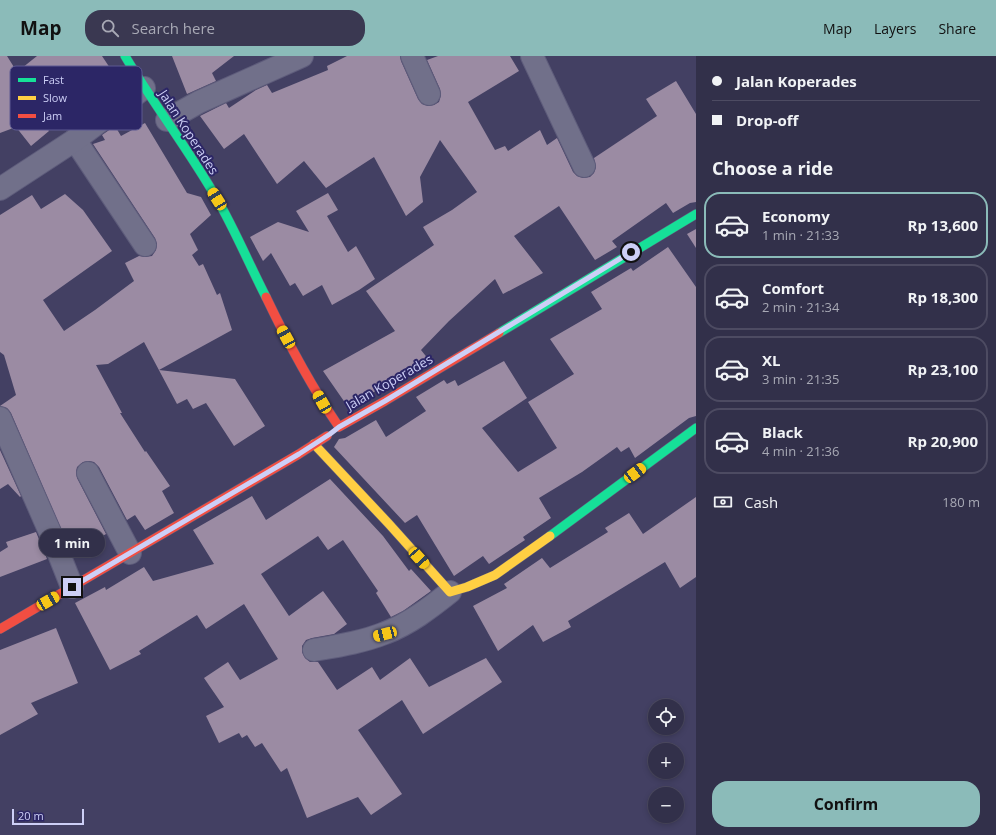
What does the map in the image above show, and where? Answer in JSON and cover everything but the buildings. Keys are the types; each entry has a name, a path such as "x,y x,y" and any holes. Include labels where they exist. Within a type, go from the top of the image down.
{"street":[{"name":"Jalan Koperades","path":"126,56 132,66"},
{"path":"167,120 199,102 302,56"},
{"path":"412,56 429,94"},
{"path":"532,56 584,166"},
{"name":"Jalan Koperades","path":"142,84 167,120 217,199 280,326 328,411 339,427 385,401 696,214"},
{"path":"0,188 88,130"},
{"path":"75,140 145,245"},
{"path":"0,418 53,539 72,587"},
{"path":"0,630 299,454 339,427"},
{"path":"314,650 385,634 422,614 450,592 467,587 495,575 539,545 696,428"},
{"path":"314,444 450,592"},
{"path":"88,473 130,553"}],"traffic: fast":[{"path":"125,56 131,66"},
{"path":"142,83 217,199 266,297"},
{"path":"499,333 696,214"},
{"path":"550,536 696,428"}],"traffic: slow":[{"path":"314,444 450,592 467,587 495,575 550,536"}],"traffic: jam":[{"path":"266,297 300,363 339,427 499,333"},
{"path":"0,629 299,454 327,436"}],"route":[{"path":"72,587 299,454 349,420 385,401 631,252"}]}
